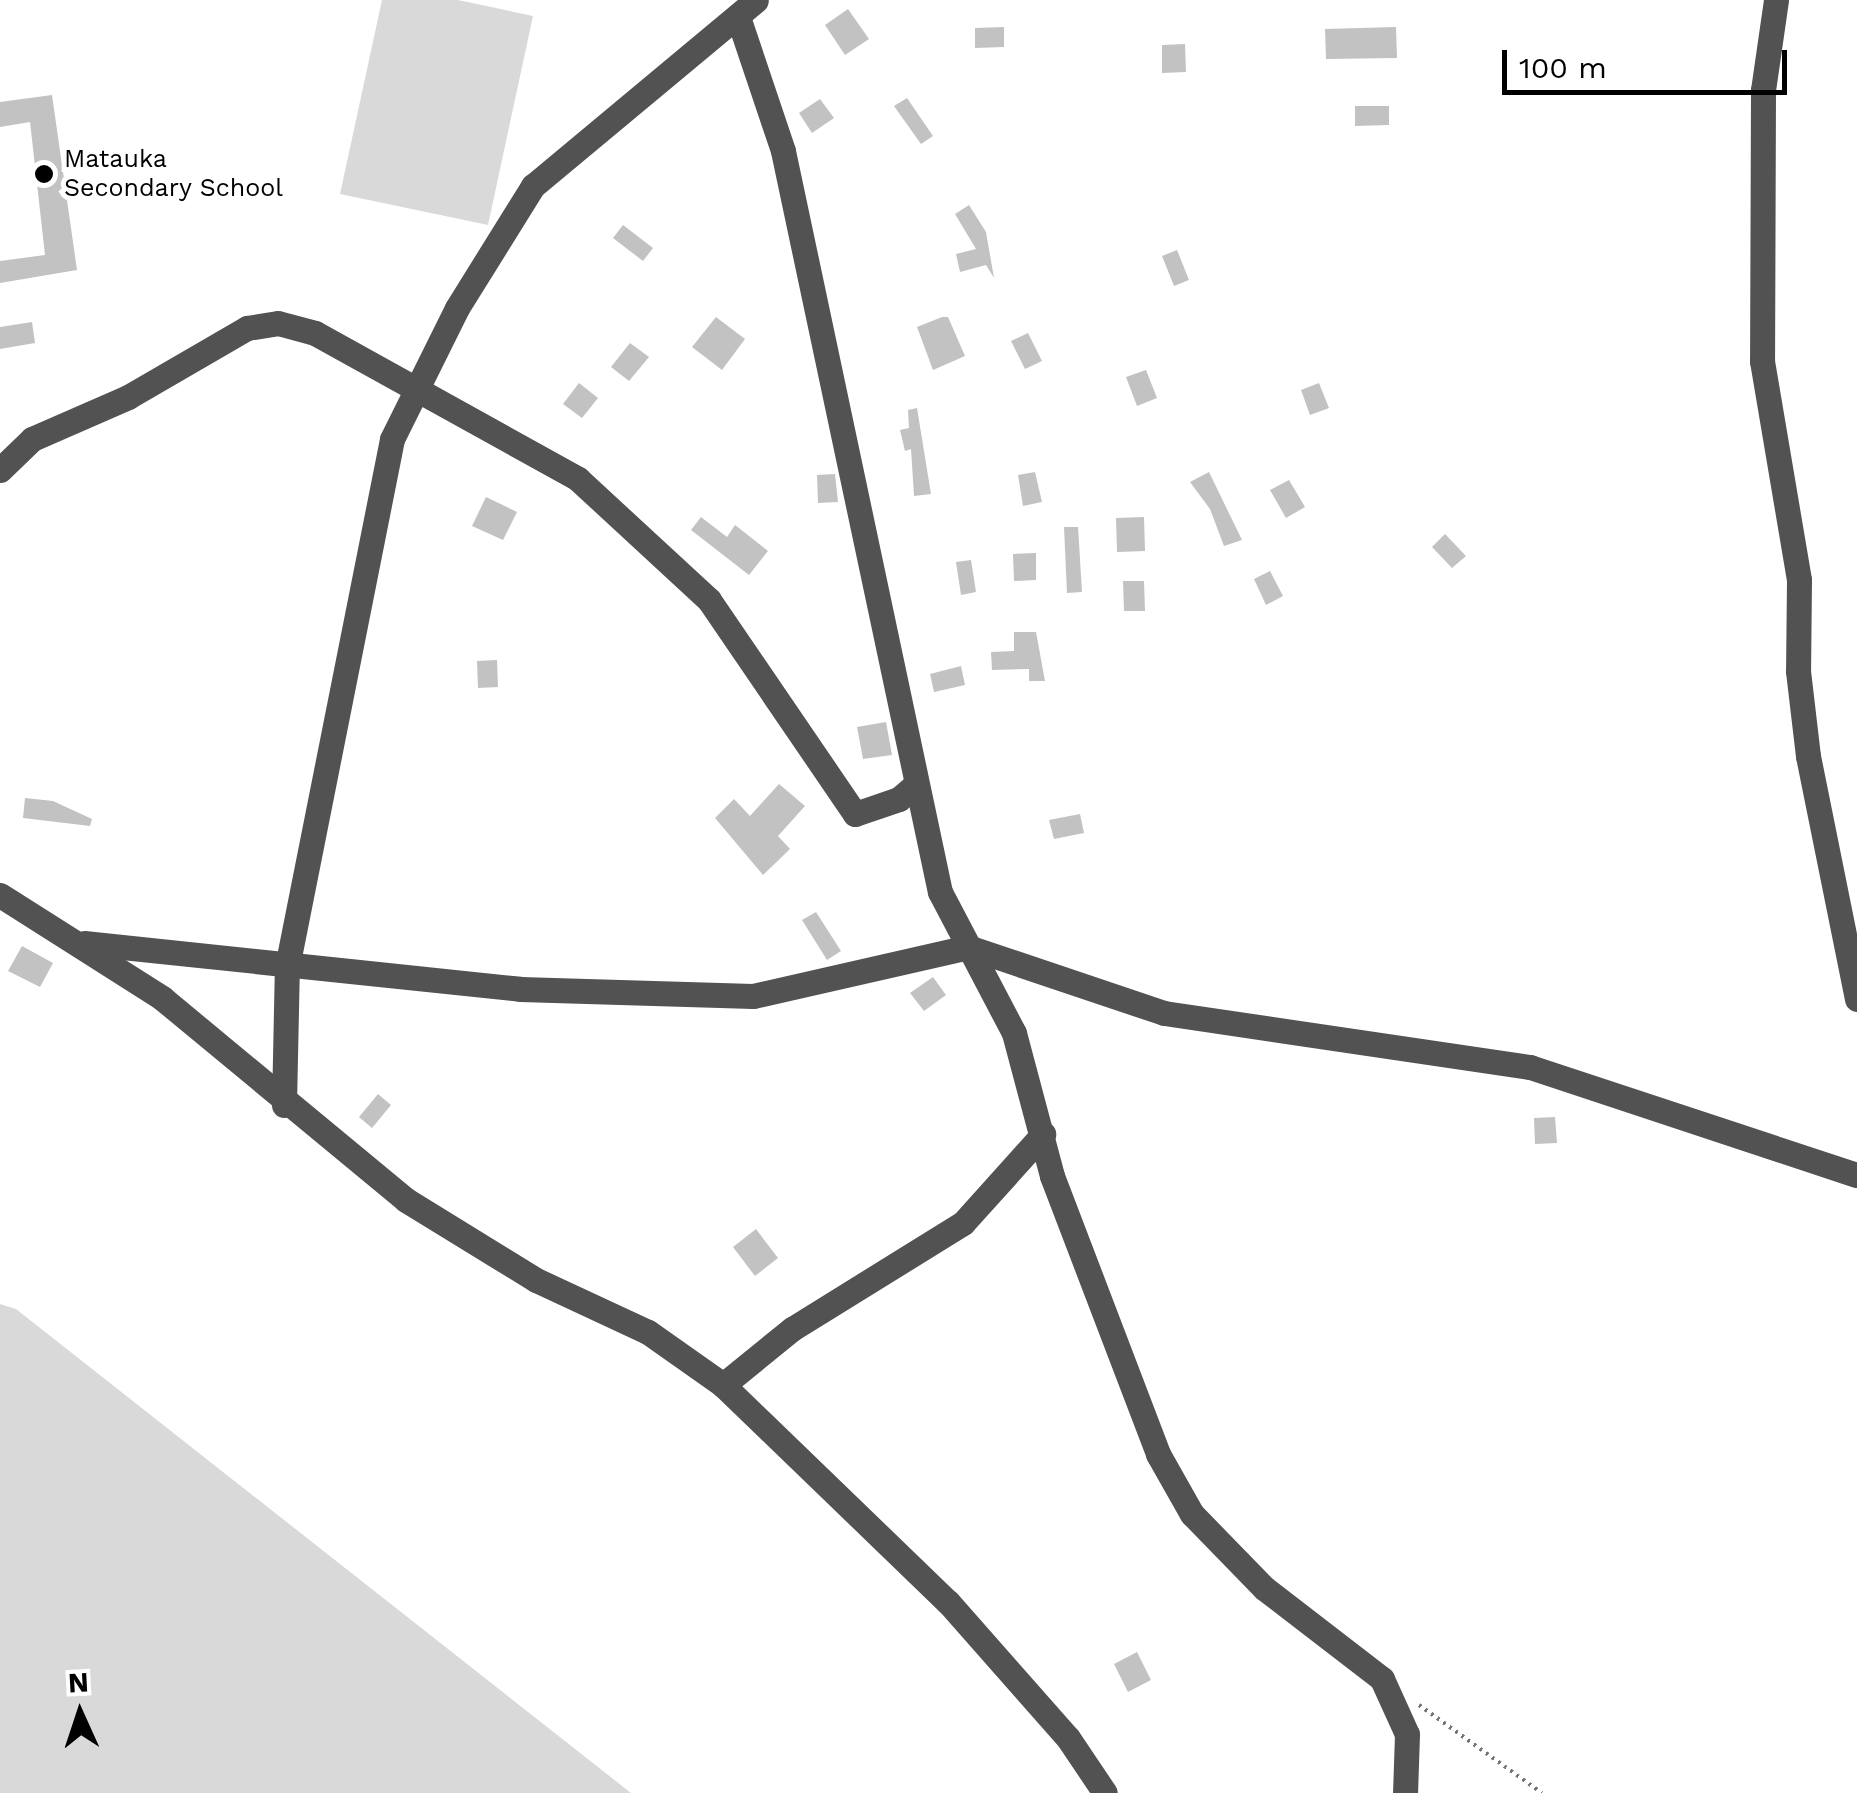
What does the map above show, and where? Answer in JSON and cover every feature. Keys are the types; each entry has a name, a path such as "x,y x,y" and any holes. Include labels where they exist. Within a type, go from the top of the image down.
{"street":[{"path":"1776,0 1763,90 1762,361 1799,580 1798,671 1808,756 1857,999"},
{"path":"284,1104 288,967 392,439 414,389 533,186 747,8 783,151 914,786 940,892 1014,1033 1052,1176 1158,1454 1192,1514 1264,1588 1382,1680 1407,1734 1405,1793"},
{"path":"0,470 32,439 128,398 246,328 278,323 315,333 578,479 708,600 855,814 899,799 914,786"},
{"path":"0,895 84,943 162,998 284,1104 406,1200 536,1280 648,1332 724,1386 948,1602 1068,1738 1105,1793"},
{"path":"84,943 520,989 753,996 968,947 1164,1013 1530,1067 1857,1175"},
{"path":"724,1386 792,1329 963,1224 1043,1134"}],"path":[{"path":"1414,1702 1542,1793"}],"shaded area":[{"path":"382,0 458,0 533,16 488,225 340,194"},
{"path":"0,1304 16,1309 631,1793 0,1793"}],"building":[{"path":"848,9 869,39 845,55 825,25"},
{"path":"1004,27 1004,47 975,48 975,28"},
{"path":"1396,27 1397,58 1326,59 1325,29"},
{"path":"1185,44 1186,72 1162,73 1162,45"},
{"path":"52,95 77,270 0,283 0,261 45,255 30,122 0,127 0,102"},
{"path":"907,98 933,136 921,144 894,106"},
{"path":"820,99 834,118 812,133 799,113"},
{"path":"1355,106 1389,106 1389,125 1355,126"},
{"path":"969,205 986,232 994,278 986,265 960,272 956,254 976,249 955,214"},
{"path":"623,225 653,248 643,261 613,238"},
{"path":"1177,250 1189,280 1174,286 1162,256"},
{"path":"716,317 745,339 722,370 692,347"},
{"path":"948,317 965,356 933,370 917,327"},
{"path":"32,322 35,343 0,349 0,327"},
{"path":"1028,333 1042,361 1025,369 1011,341"},
{"path":"630,343 649,357 629,381 611,367"},
{"path":"1146,370 1157,398 1137,406 1126,377"},
{"path":"579,383 598,398 582,418 563,404"},
{"path":"1319,383 1329,408 1310,415 1301,390"},
{"path":"917,408 931,494 914,496 911,449 905,451 900,430 909,428 908,410"},
{"path":"1035,472 1042,502 1023,506 1018,475"},
{"path":"1209,472 1242,540 1224,546 1210,509 1190,482"},
{"path":"835,474 838,502 818,503 817,475"},
{"path":"1289,480 1305,507 1286,518 1270,490"},
{"path":"486,497 517,512 503,540 472,526"},
{"path":"701,517 727,537 735,525 768,551 749,575 691,530"},
{"path":"1144,517 1145,551 1117,552 1116,518"},
{"path":"1064,527 1078,527 1082,592 1067,593"},
{"path":"1445,534 1466,556 1452,568 1432,547"},
{"path":"1036,553 1036,580 1014,581 1013,554"},
{"path":"971,560 976,592 961,595 956,562"},
{"path":"1270,571 1283,596 1266,605 1254,579"},
{"path":"1123,581 1144,581 1145,611 1124,611"},
{"path":"1014,632 1036,632 1045,681 1029,681 1029,669 992,670 991,652 1014,651"},
{"path":"497,660 498,687 478,688 477,661"},
{"path":"961,666 965,685 934,692 930,674"},
{"path":"886,722 892,755 863,759 857,727"},
{"path":"779,784 805,806 778,836 790,849 763,875 715,818 734,799 750,816"},
{"path":"25,798 53,801 92,819 90,826 23,818"},
{"path":"1080,814 1084,833 1054,839 1049,820"},
{"path":"816,912 841,951 827,960 802,920"},
{"path":"22,946 53,963 40,987 8,971"},
{"path":"933,977 946,995 924,1011 910,993"},
{"path":"378,1094 391,1105 372,1128 359,1117"},
{"path":"1555,1117 1557,1143 1535,1144 1534,1118"},
{"path":"756,1229 778,1258 755,1276 733,1247"},
{"path":"1137,1652 1151,1680 1128,1692 1114,1664"}],"place":[{"name":"Matauka Secondary School","path":"44,174"}]}
